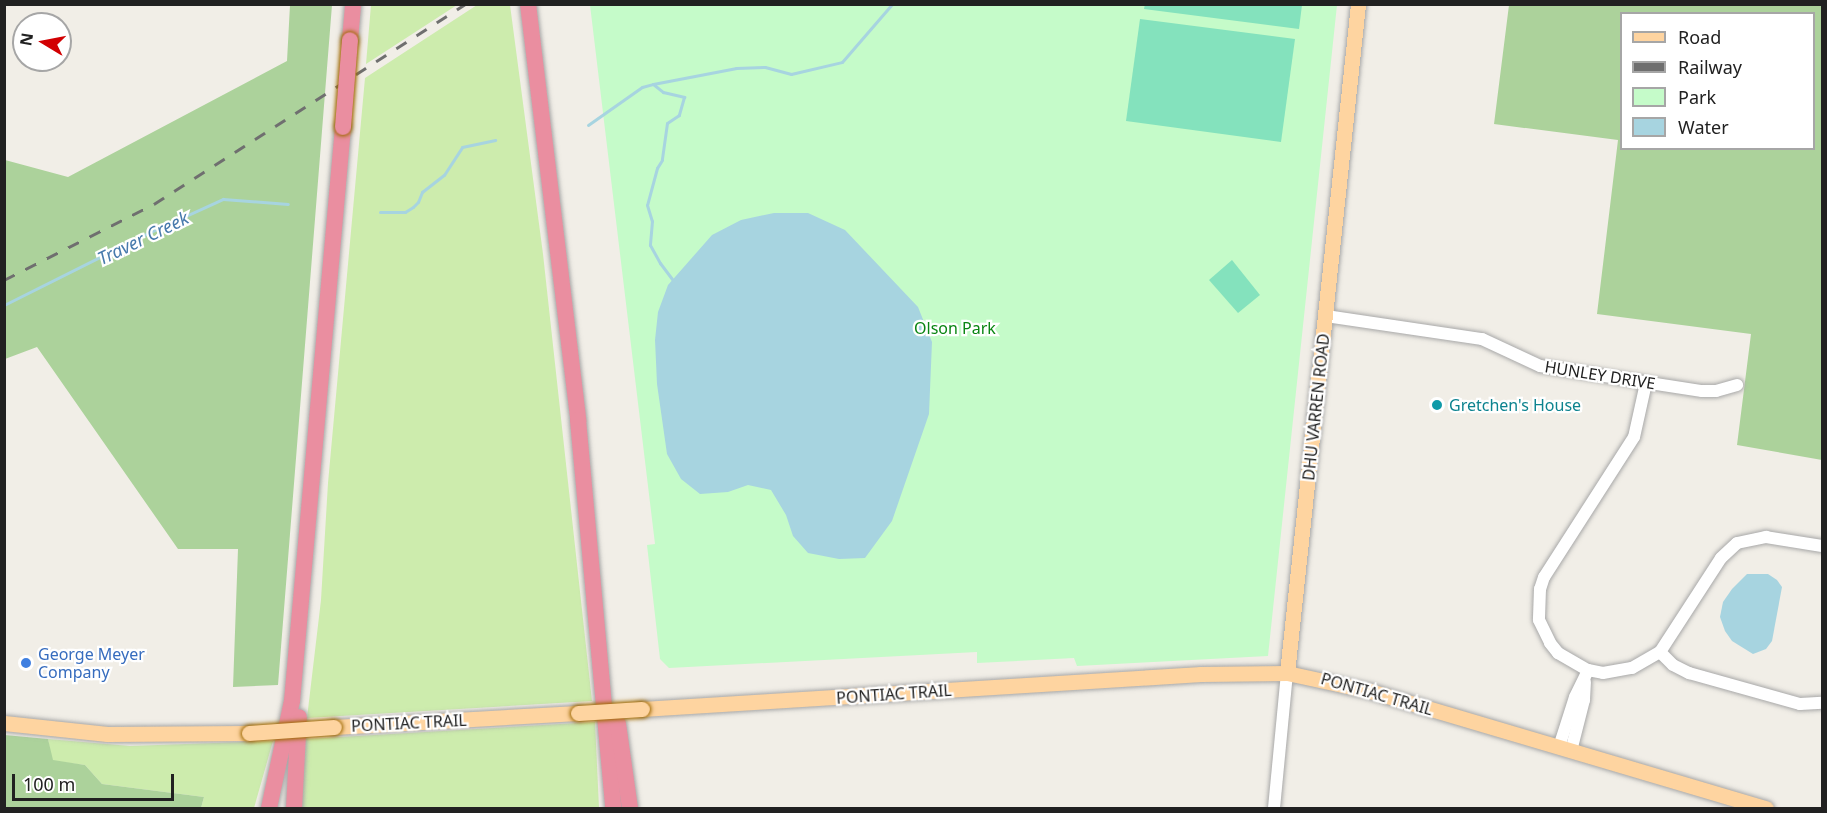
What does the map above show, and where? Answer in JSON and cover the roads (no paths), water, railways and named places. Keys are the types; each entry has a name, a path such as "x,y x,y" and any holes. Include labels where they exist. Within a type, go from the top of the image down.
{"highway":[{"path":"269,808 292,701 328,312 353,4"},
{"path":"528,6 578,420 613,808"},
{"path":"294,808 297,734 322,453 328,312"},
{"path":"578,420 603,577 619,735 630,808"}],"main road":[{"name":"DHU VARREN ROAD","path":"1287,673 1358,4"},
{"name":"PONTIAC TRAIL","path":"4,723 114,734 249,733 1201,674 1287,673 1370,691 1766,808"}],"street":[{"name":"HUNLEY DRIVE","path":"1326,316 1482,339 1540,366 1702,391 1729,389 1737,385"},
{"path":"1646,383 1634,437 1544,577 1540,589 1539,620 1550,643 1571,663 1586,675 1603,673 1632,668 1660,652 1721,558 1737,543 1766,537 1822,546"},
{"path":"1660,652 1673,665 1689,673 1800,704 1822,704"},
{"name":"DHU VARREN ROAD","path":"1274,808 1287,673"},
{"path":"1565,749 1575,697 1586,675"}],"water":[{"path":"774,213 808,213 845,230 918,307 932,342 929,414 892,521 865,558 839,559 808,553 793,536 786,515 771,490 748,485 728,492 700,494 681,479 667,454 657,384 655,340 658,312 668,285 712,235 741,220"},
{"path":"1747,574 1768,574 1782,587 1772,641 1766,649 1753,654 1732,641 1720,617 1723,602"}],"waterway":[{"name":"Traver Creek","path":"588,125 642,87 653,84 736,68 765,67 791,74 842,62 892,4"},
{"path":"653,84 663,92 684,97 679,115 667,123 662,160 657,168 647,205 652,221 650,245 672,279"},
{"name":"Traver Creek","path":"380,212 405,212 413,207 422,192 444,175 462,147 495,140"},
{"name":"Traver Creek","path":"4,305 144,235 223,199 288,204"}],"railway":[{"path":"4,280 154,204 466,4"}],"place":[{"name":"Gretchen's House","path":"1437,405"},
{"name":"George Meyer Company","path":"26,663"}],"park label":[{"name":"Olson Park","path":"955,328"}]}
